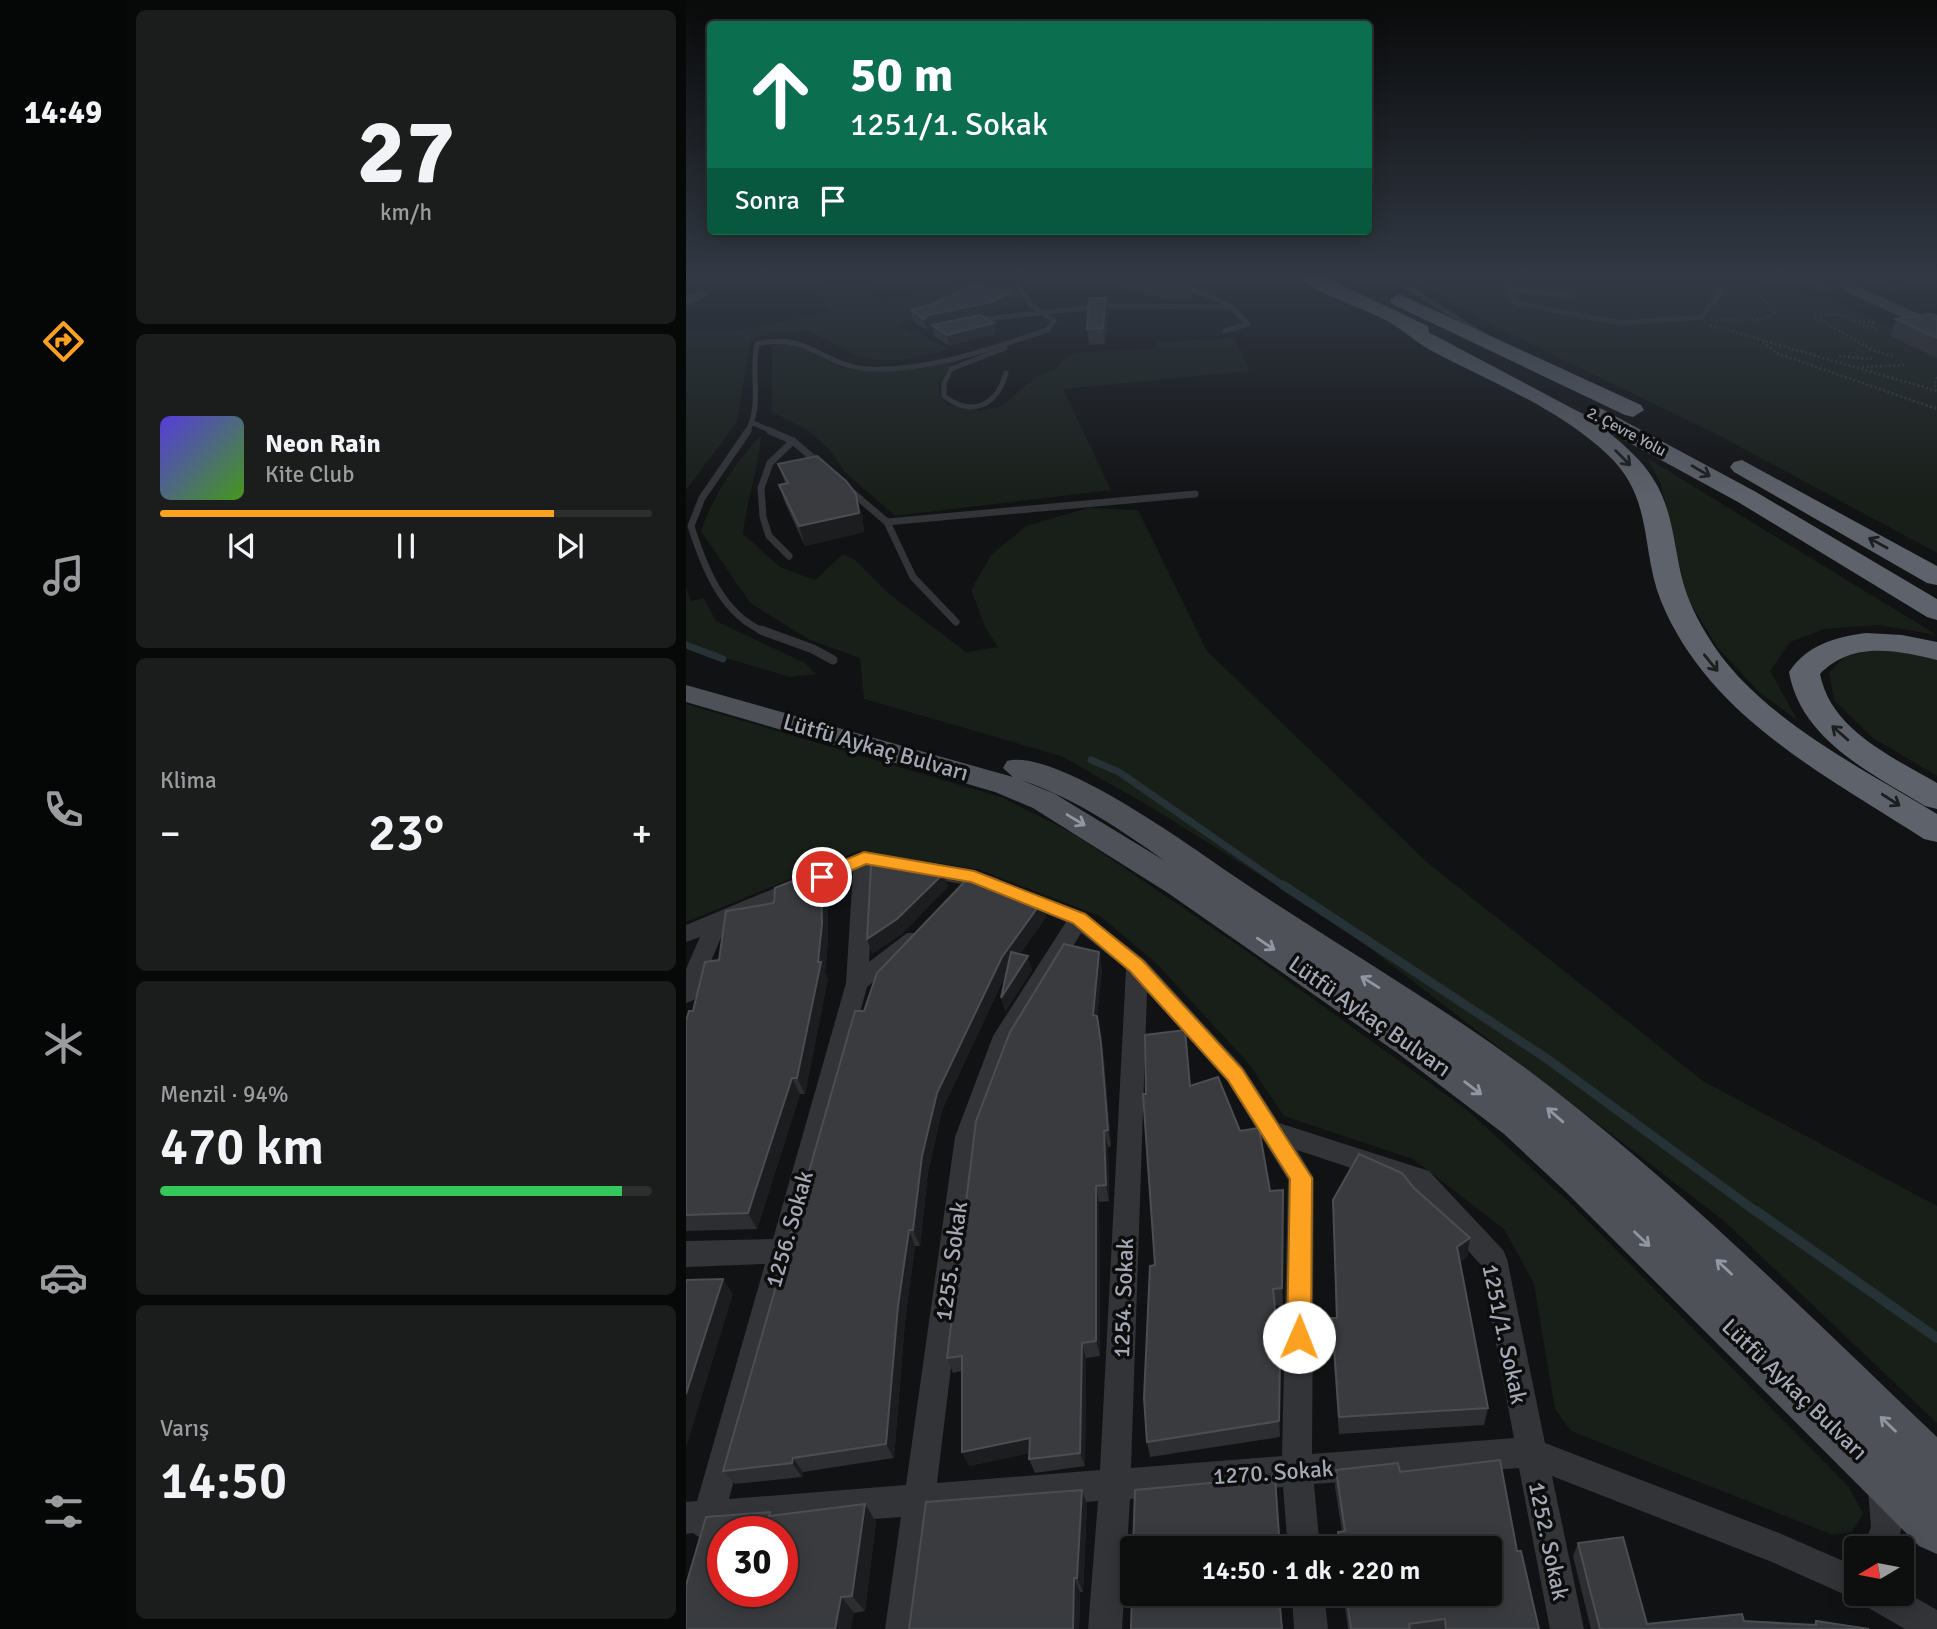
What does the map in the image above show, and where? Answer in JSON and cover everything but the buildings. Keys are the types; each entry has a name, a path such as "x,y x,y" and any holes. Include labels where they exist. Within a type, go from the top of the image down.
{"highway":[{"path":"1448,351 1530,392 1589,429 1616,450 1644,483 1657,521 1674,599 1692,638 1709,663 1767,718 1937,830"},
{"name":"2. Çevre Yolu","path":"1463,351 1651,443 1937,611"},
{"name":"2. Çevre Yolu","path":"1511,351 1653,420"},
{"path":"1724,457 1937,577"},
{"path":"1937,651 1890,642 1868,641 1833,648 1822,653 1804,672 1804,690 1817,711 1841,736 1937,798"}],"main road":[{"name":"Lütfü Aykaç Bulvarı","path":"686,672 818,716 935,763 1044,801 1180,885 1412,1043 1518,1122 1581,1179 1937,1528"},
{"name":"Lütfü Aykaç Bulvarı","path":"686,693 818,716 1024,770 1077,791 1415,1010 1542,1104 1629,1178 1937,1472"}],"street":[{"path":"686,934 864,858 974,877 1079,919 1137,966 1235,1074 1301,1178 1297,1470 1303,1536"},
{"name":"1256. Sokak","path":"697,1555 697,1517 782,1251 857,983 864,858"},
{"path":"958,895 974,877"},
{"name":"1255. Sokak","path":"902,1629 967,1136 1001,1043 1079,919"},
{"path":"686,994 717,922"},
{"path":"857,983 927,927"},
{"name":"1254. Sokak","path":"1105,1629 1115,1484 1137,966"},
{"name":"1251/1. Sokak","path":"1271,1131 1420,1179 1493,1259 1530,1452"},
{"path":"686,1254 782,1251"},
{"name":"1270. Sokak","path":"697,1517 1530,1452 1844,1573"},
{"name":"1252. Sokak","path":"1530,1452 1567,1629"},
{"path":"1880,1472 1889,1515 1886,1536"},
{"path":"1309,1606 1311,1629"},
{"path":"1898,1606 1937,1629"}],"lane":[{"path":"755,351 756,390 752,423 698,501 691,526 709,570 737,616 749,625 817,648 833,660"},
{"path":"822,351 851,367 868,369 926,362 969,351"},
{"path":"997,351 951,369 944,383 944,396 957,405 979,405 997,395 1006,373"},
{"path":"752,423 793,441 824,468"},
{"path":"789,556 769,536 763,517 761,488 770,463 793,441"},
{"path":"845,486 887,522 903,566 924,594 956,622"},
{"path":"887,522 1195,494"}],"path":[{"path":"1774,351 1937,409"},
{"path":"1797,351 1937,389"},
{"path":"1874,351 1895,357"},
{"path":"1866,366 1872,362 1874,351"},
{"path":"1839,356 1872,359"},
{"path":"1856,367 1904,365"},
{"path":"1937,377 1934,385 1937,389"}],"shaded area":[{"path":"686,351 749,351 737,422 686,490"},
{"path":"772,351 813,351 838,366 862,371 909,368 971,355 951,365 938,383 940,396 948,405 981,411 1002,406 1036,377 1054,370 1073,353 1240,351 1250,371 1063,389 1111,490 895,516 844,471 829,449 807,430 772,412"},
{"path":"847,351 942,351 903,360 857,356"},
{"path":"1546,351 1937,351 1937,553 1720,436"},
{"path":"761,435 743,534 780,567 815,580 843,554 854,559 888,593 966,652 998,647 986,629 971,590 991,555 1026,526 1088,508 1138,510 1207,651 1428,863 1703,1081 1937,1206 1937,1423 1724,1221 1341,926 1154,809 1061,756 864,699 860,658 810,640 750,603 701,531 726,480"},
{"path":"1647,458 1937,635 1879,625 1825,629 1790,642 1770,671 1798,721 1758,691 1718,648 1687,598 1661,484"},
{"path":"686,588 691,601 704,598 716,621 805,663 816,674 789,677 693,648 686,643"},
{"path":"1883,648 1937,659 1937,776 1873,738 1834,700 1829,673 1845,656"},
{"path":"686,704 1004,798 1074,834 1241,947 1466,1109 1570,1203 1849,1487 1863,1514 1852,1532 1833,1535 1571,1431 1555,1409 1534,1284 1504,1229 1413,1159 1284,1116 1248,1063 1157,964 1100,916 977,869 859,851 686,922"}],"waterway":[{"path":"686,645 723,659"},
{"path":"1091,760 1119,772 1285,887"},
{"path":"1283,885 1546,1058 1758,1213"},
{"path":"1756,1211 1937,1338"}],"route":[{"path":"822,877 864,858 974,877 1079,919 1137,966 1235,1074 1301,1178 1299,1337"}]}
